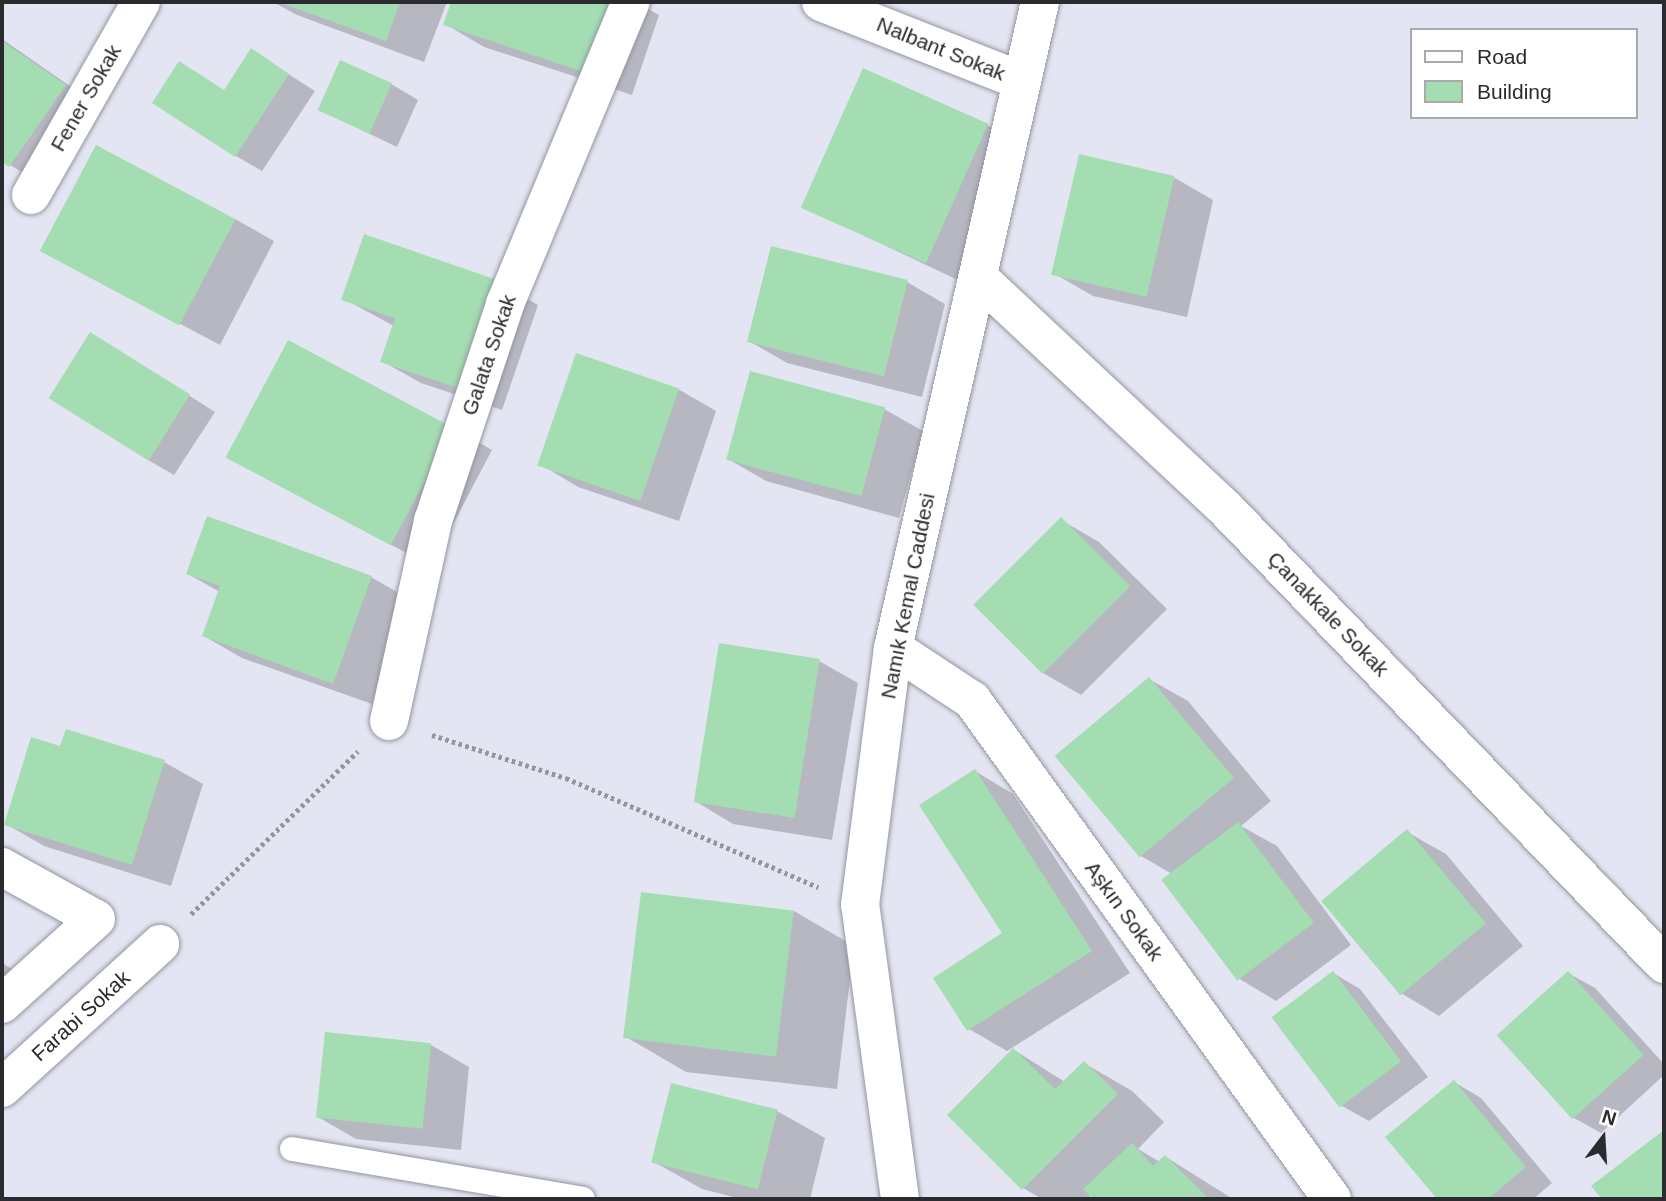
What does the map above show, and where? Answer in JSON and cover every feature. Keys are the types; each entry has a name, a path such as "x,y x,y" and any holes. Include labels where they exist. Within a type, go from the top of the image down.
{"street":[{"name":"Fener Sokak","path":"31,195 141,2"},
{"name":"Galata Sokak","path":"389,721 433,521 505,304 631,2"},
{"name":"Nalbant Sokak","path":"821,2 1023,81"},
{"name":"Namık Kemal Caddesi","path":"900,1199 860,905 893,648 1040,2"},
{"name":"Çanakkale Sokak","path":"978,277 1225,508 1664,964"},
{"name":"Aşkın Sokak","path":"893,648 972,700 1332,1199"},
{"path":"2,867 96,919 2,1004"},
{"name":"Farabi Sokak","path":"2,1088 160,944"}],"lane":[{"path":"292,1149 583,1199"}],"path":[{"path":"160,944 389,721 566,778 860,905"}],"building":[{"path":"278,2 400,2 386,41"},
{"path":"451,2 618,2 593,75 443,25"},
{"path":"2,41 66,85 9,167 2,162"},
{"path":"251,48 289,74 235,157 152,103 179,61 224,90"},
{"path":"340,60 392,83 370,133 318,110"},
{"path":"863,68 988,124 926,263 801,208"},
{"path":"96,145 236,219 179,325 40,251"},
{"path":"1079,154 1174,176 1147,297 1051,275"},
{"path":"364,234 500,281 464,390 380,362 395,318 341,300"},
{"path":"771,246 908,280 884,376 747,342"},
{"path":"90,332 190,395 149,461 49,398"},
{"path":"288,340 453,428 391,545 226,457"},
{"path":"576,353 679,388 640,501 537,466"},
{"path":"750,371 885,407 861,496 726,460"},
{"path":"207,516 372,576 333,684 202,636 220,586 186,574"},
{"path":"1061,517 1130,586 1043,674 973,605"},
{"path":"719,643 820,659 795,818 694,802"},
{"path":"1149,677 1234,778 1140,857 1055,756"},
{"path":"66,729 165,760 132,865 4,825 31,737 60,746"},
{"path":"975,769 1092,951 967,1031 933,978 1002,933 919,805"},
{"path":"1238,822 1314,923 1237,980 1161,880"},
{"path":"1407,829 1486,923 1400,995 1321,901"},
{"path":"641,892 794,911 776,1057 623,1038"},
{"path":"1333,971 1401,1061 1340,1108 1272,1017"},
{"path":"1568,971 1644,1055 1572,1119 1497,1035"},
{"path":"325,1032 431,1043 422,1129 316,1118"},
{"path":"1013,1048 1055,1089 1084,1061 1118,1094 1022,1190 947,1115"},
{"path":"1454,1080 1526,1167 1488,1199 1437,1199 1385,1137"},
{"path":"671,1083 778,1110 758,1189 651,1163"},
{"path":"1664,1130 1664,1199 1602,1199 1591,1186"},
{"path":"1132,1143 1153,1166 1165,1155 1209,1199 1093,1199 1083,1189"}]}
